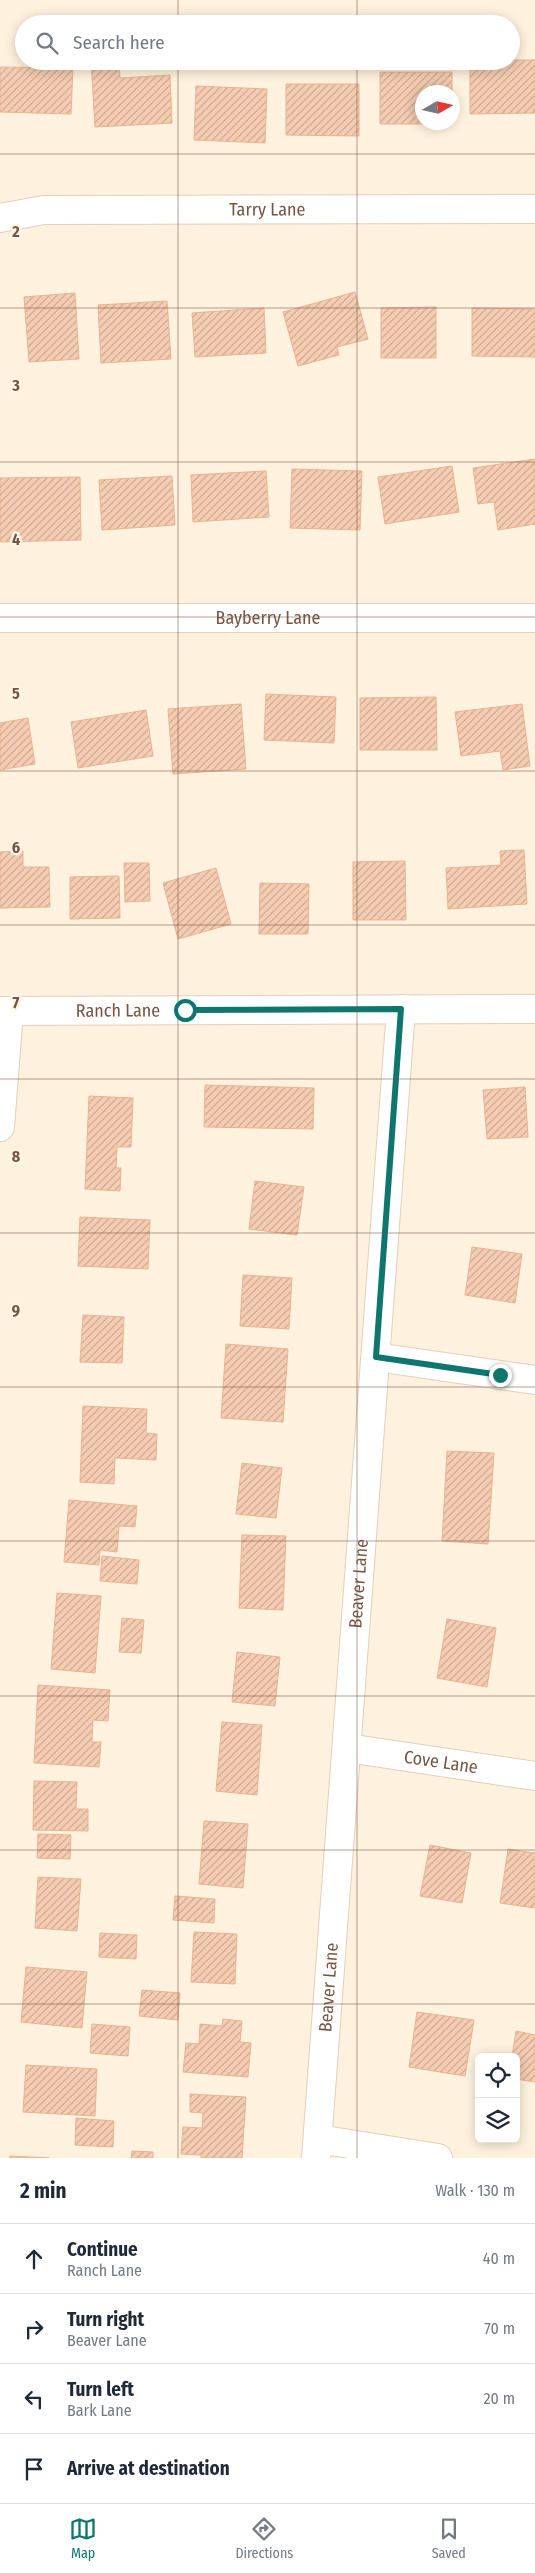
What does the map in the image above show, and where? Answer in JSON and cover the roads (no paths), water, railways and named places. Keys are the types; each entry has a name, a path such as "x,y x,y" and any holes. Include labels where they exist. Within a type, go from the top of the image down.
{"street":[{"name":"Tarry Lane","path":"0,218 44,210 535,208"},
{"name":"Bayberry Lane","path":"0,618 535,618"},
{"name":"Beaver Lane","path":"317,2149 401,1009"},
{"name":"Ranch Lane","path":"4,1011 535,1009"},
{"path":"0,1127 4,1011"},
{"path":"376,1357 535,1380"},
{"name":"Cove Lane","path":"347,1748 535,1776"},
{"path":"317,2149 438,2158"}]}
